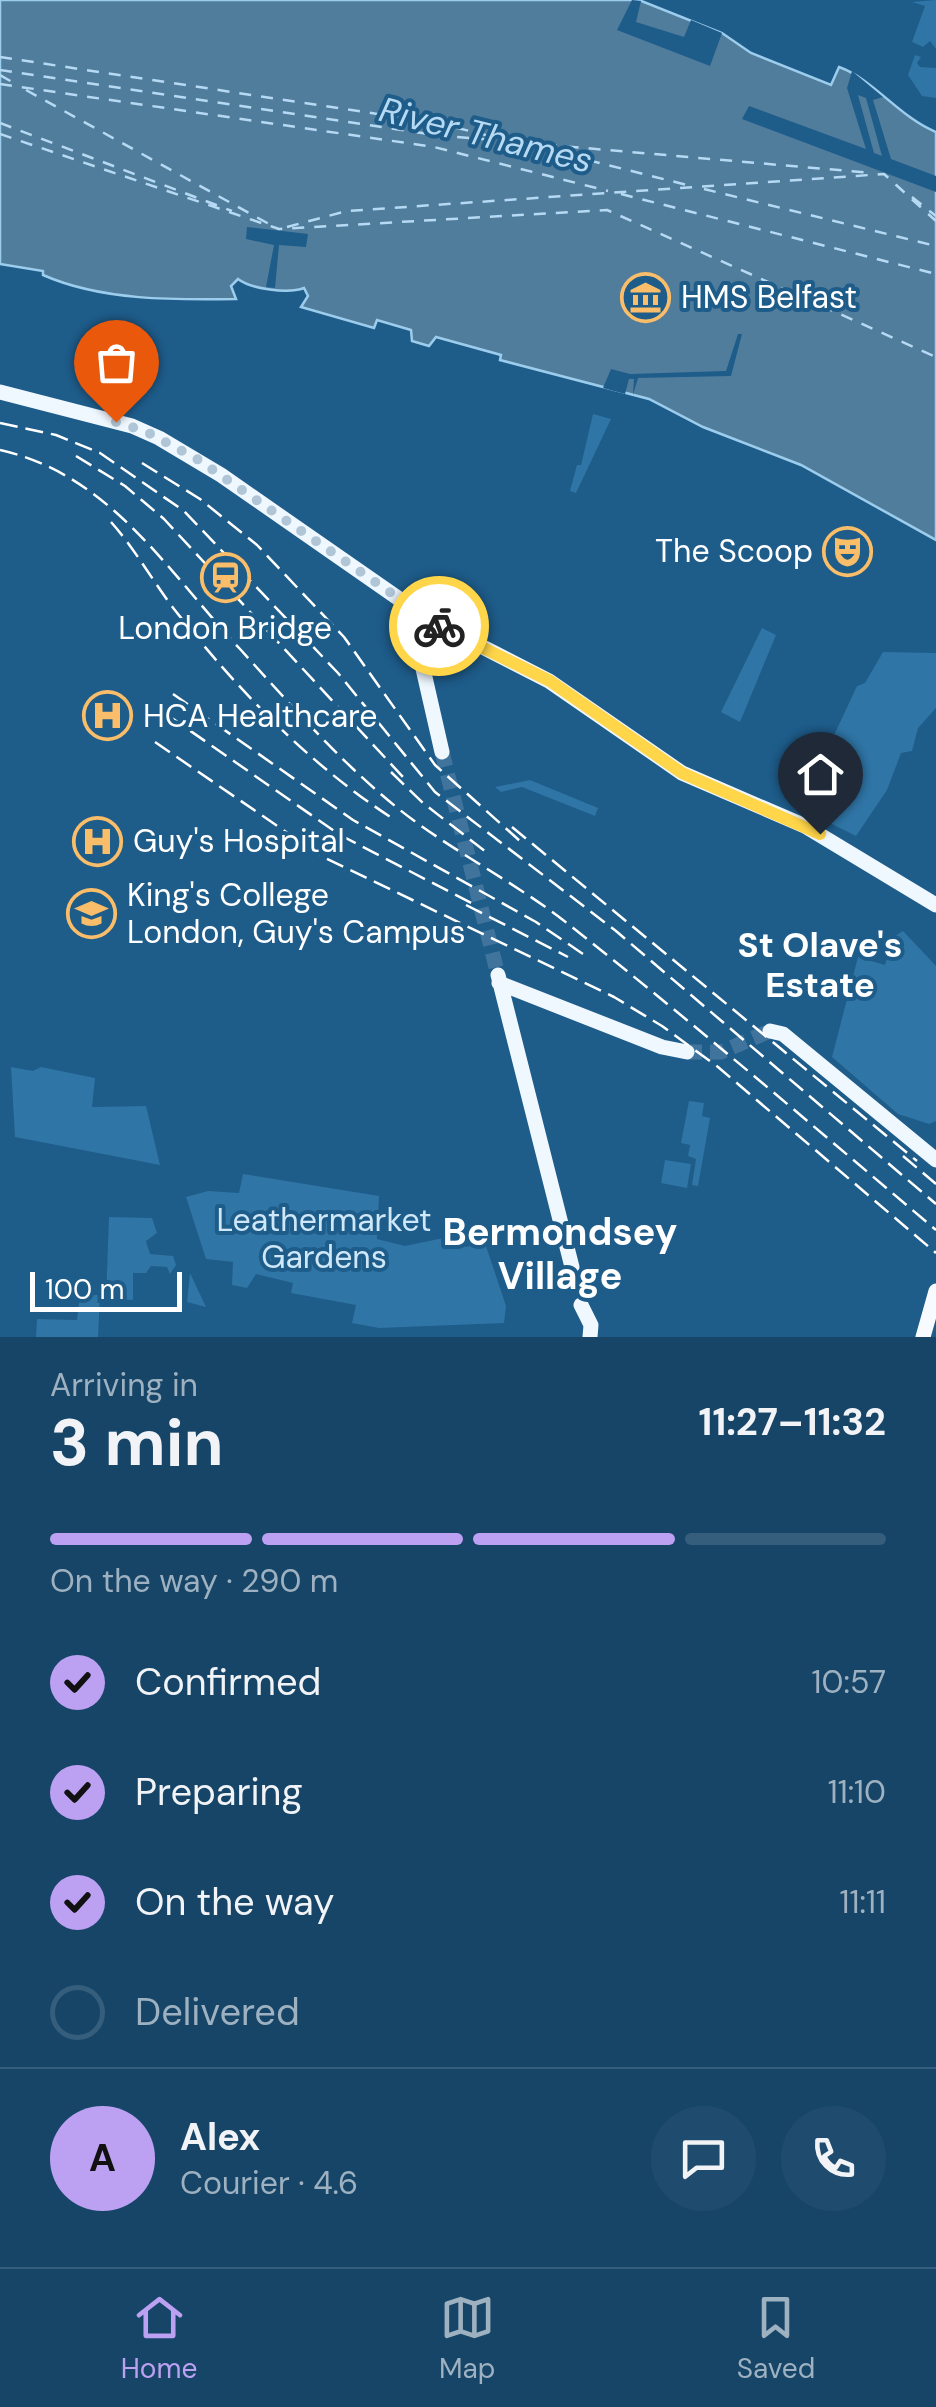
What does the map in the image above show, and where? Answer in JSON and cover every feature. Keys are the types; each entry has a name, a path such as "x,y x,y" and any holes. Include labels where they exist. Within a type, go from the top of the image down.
{"highway":[{"path":"923,1337 936,1290"}],"main road":[{"path":"0,392 147,432 197,459 432,622 550,681 682,773 788,818 934,899"},
{"path":"432,622 419,652 442,752"},
{"path":"572,1267 498,979 662,1047 688,1052"},
{"path":"770,1031 783,1034 936,1160"},
{"path":"581,1305 591,1325 590,1337"}],"green space":[{"path":"936,0 936,49 930,41 923,47 912,42 925,6 912,2"},
{"path":"915,55 921,57 917,63 920,67 936,68 936,98 922,96 908,75"},
{"path":"593,414 611,419 576,493 570,491 577,465 581,465"},
{"path":"762,628 776,635 740,722 721,712"},
{"path":"883,652 936,653 936,708 918,728 912,751 901,753 887,790 856,836 800,808 857,686 865,683"},
{"path":"530,780 598,808 595,816 522,787 501,792 495,787"},
{"path":"903,931 936,966 936,1121 929,1124 898,1114 832,1057 858,957 885,965 893,937"},
{"path":"11,1067 33,1071 41,1067 95,1078 92,1107 146,1106 160,1165 15,1137"},
{"path":"689,1101 704,1103 702,1116 710,1118 698,1186 692,1185 696,1159 688,1156 690,1145 681,1143"},
{"path":"665,1160 691,1164 687,1188 661,1183"},
{"name":"Leathermarket Gardens","path":"243,1174 379,1196 377,1239 405,1246 463,1234 465,1247 485,1243 506,1306 504,1323 379,1328 352,1323 356,1305 291,1293 293,1283 256,1274 247,1288 232,1285 233,1262 206,1259 186,1197 208,1191 239,1193"},
{"path":"109,1217 152,1218 157,1233 146,1241 150,1254 173,1256 176,1265 170,1274 167,1267 151,1266 146,1273 133,1273 133,1300 106,1299"},
{"path":"190,1273 206,1307 187,1302"},
{"path":"80,1295 100,1295 98,1337 36,1337 37,1319 77,1320"}],"water":[{"name":"River Thames","path":"0,0 639,0 722,33 751,53 831,85 839,67 851,73 936,132 936,540 801,465 703,427 649,399 500,360 501,355 436,337 429,346 412,341 411,330 377,320 374,328 301,307 308,296 304,288 270,290 238,279 231,286 236,299 139,297 89,290 43,275 43,271 0,264"}],"pier":[{"path":"632,0 641,1 636,22 684,37 691,20 722,33 710,66 617,30"},
{"path":"852,71 883,97 873,100 891,159 936,176 936,192 742,119 749,106 866,149 847,88","holes":["858,95 866,98 882,156 874,153"]},
{"path":"247,227 308,234 306,247 279,245 275,288 266,287 274,245 246,239"},
{"path":"738,334 742,334 731,376 638,378 633,395 634,379 629,379 625,394 603,388 611,369 630,374 726,371"}],"ferry route":[{"path":"0,57 437,123 502,139"},
{"path":"0,70 435,135 872,173"},
{"path":"0,75 19,86"},
{"path":"0,84 434,147 608,191"},
{"path":"26,90 269,224"},
{"path":"0,123 232,211"},
{"path":"0,134 279,229 607,210 936,357"},
{"path":"524,144 691,186"},
{"path":"287,227 347,211 884,174 936,221"},
{"path":"704,189 936,246"},
{"path":"621,194 936,274"},
{"path":"912,197 936,216"}],"tunnel":[{"path":"442,752 498,975"},
{"path":"687,1052 721,1052 770,1031"}],"railway":[{"path":"0,423 56,435 100,453 184,511 338,673 435,792 616,931 936,1204"},
{"path":"0,450 39,463 105,503 161,558 317,733 378,792 420,825 563,920 936,1230"},
{"path":"76,456 125,486 164,519 403,777"},
{"path":"142,463 200,499 257,545 344,637 435,765 520,841"},
{"path":"111,522 174,609 249,697 333,775 395,820"},
{"path":"173,694 353,820 536,922 586,956"},
{"path":"169,716 340,835 477,906"},
{"path":"155,742 321,856 614,997 662,1026 718,1067 936,1253"},
{"path":"391,772 423,803 486,852"},
{"path":"512,827 917,1161"},
{"path":"466,905 568,957"},
{"path":"903,1156 936,1184"}],"way so far":[{"path":"116,422 147,432 197,459 439,626"}],"place":[{"name":"HMS Belfast","path":"646,297"},
{"name":"The Scoop","path":"848,551"},
{"name":"London Bridge","path":"225,578"},
{"name":"HCA Healthcare","path":"108,716"},
{"name":"Guy's Hospital","path":"98,841"},
{"name":"King's College London, Guy's Campus","path":"92,913"}],"district":[{"name":"St Olave's Estate","path":"820,965"},
{"name":"Bermondsey Village","path":"560,1254"}],"route":[{"path":"439,626 550,681 682,773 820,834"}]}
